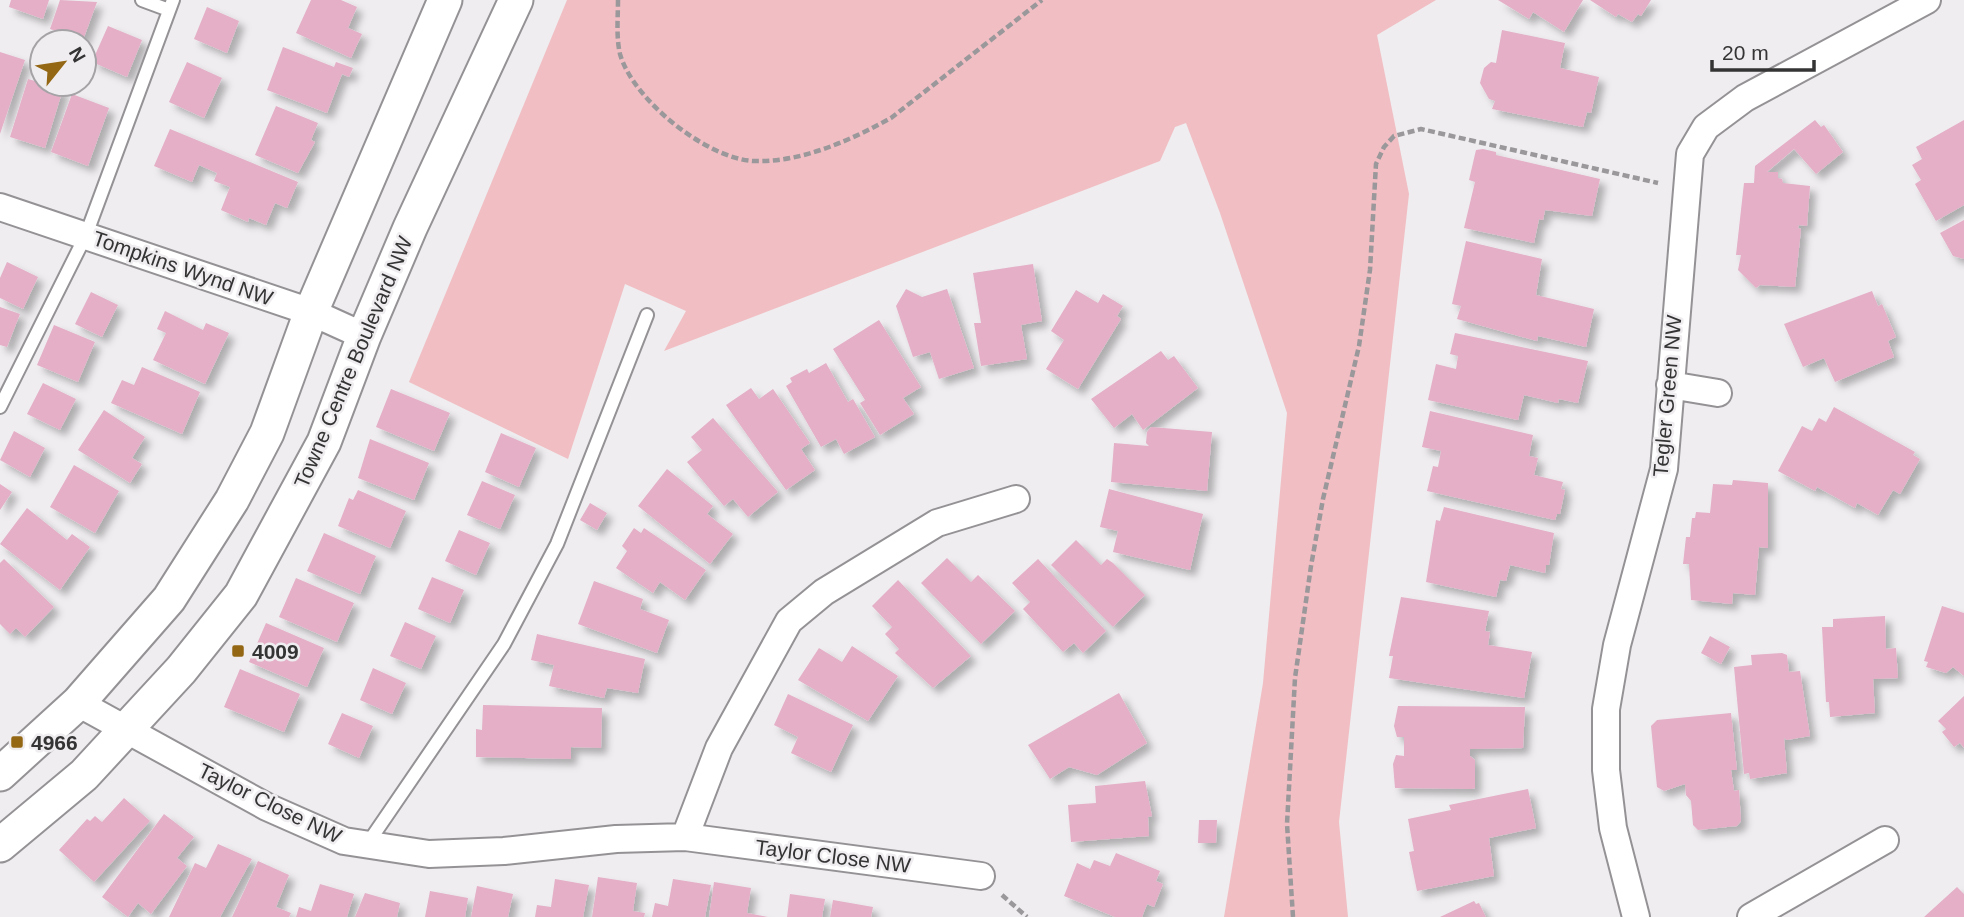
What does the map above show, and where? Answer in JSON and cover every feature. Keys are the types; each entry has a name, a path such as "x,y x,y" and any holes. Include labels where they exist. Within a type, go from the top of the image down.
{"street":[{"path":"0,774 78,703 169,599 225,510 267,433 310,312 445,0"},
{"name":"Towne Centre Boulevard NW","path":"0,845 84,775 127,730 242,596 324,442 364,336 410,228 516,0"},
{"name":"Tegler Green NW","path":"1636,917 1613,828 1606,771 1606,709 1617,645 1664,469 1684,189 1690,153 1706,127 1745,98 1927,0"},
{"name":"Tompkins Wynd NW","path":"0,207 310,312 364,336"},
{"path":"1670,385 1718,393"},
{"path":"685,837 719,748 789,621 824,592 937,523 1016,499"},
{"name":"Taylor Close NW","path":"78,703 267,807 344,841 429,855 504,851 616,839 685,837 981,876"},
{"path":"1751,917 1885,840"}],"lane":[{"path":"0,407 86,235 171,5 142,0"},
{"path":"368,843 504,644 551,555 647,314"}],"path":[{"path":"618,0 620,53 641,90 664,114 708,147 751,161 802,153 844,142 866,132 902,110 1042,0"},
{"path":"1293,917 1287,824 1295,678 1323,499 1359,346 1370,271 1373,182 1384,147 1394,136 1421,129 1684,189"}],"shaded area":[{"path":"567,0 1436,0 1377,35 1409,194 1339,822 1348,917 1224,917 1263,683 1287,413 1220,213 1186,123 1175,127 1160,161 664,351 686,311 625,284 568,459 409,382"}],"building":[{"path":"11,0 49,0 43,19 9,7"},
{"path":"60,0 97,2 87,28 50,28"},
{"path":"311,0 341,0 357,7 348,28 362,34 351,58 296,33"},
{"path":"1498,0 1583,0 1564,32 1533,12 1529,19"},
{"path":"1590,0 1651,0 1641,16 1638,14 1632,22 1618,14 1616,17"},
{"path":"207,7 239,21 227,53 194,39"},
{"path":"108,26 142,40 127,77 98,65 98,48"},
{"path":"1502,30 1565,43 1560,68 1599,77 1591,113 1587,112 1583,127 1492,109 1495,101 1489,99 1480,83 1484,68 1491,62 1496,63"},
{"path":"283,47 334,67 336,62 353,68 349,77 342,74 327,113 267,90"},
{"path":"0,52 25,60 0,134"},
{"path":"187,62 222,78 204,118 169,102"},
{"path":"28,79 28,98 60,98 45,148 10,137"},
{"path":"71,98 83,98 109,108 88,166 51,152"},
{"path":"276,106 318,123 311,140 315,142 298,173 255,155"},
{"path":"1815,120 1821,127 1824,125 1843,152 1816,174 1794,149 1767,172 1778,172 1778,178 1782,179 1783,183 1810,186 1807,226 1799,225 1798,228 1801,229 1795,287 1760,285 1756,288 1738,270 1741,255 1736,255 1744,183 1754,183 1755,166"},
{"path":"1964,120 1964,205 1936,221 1915,184 1921,180 1912,165 1922,159 1916,147"},
{"path":"170,129 298,182 287,208 275,203 266,225 249,218 248,222 221,210 230,187 214,181 217,173 199,165 192,182 154,166"},
{"path":"1476,150 1496,152 1496,155 1600,179 1592,216 1545,210 1543,220 1539,219 1534,243 1464,228 1475,182 1469,180"},
{"path":"1964,220 1964,259 1953,256 1940,233"},
{"path":"1466,241 1542,259 1536,295 1594,309 1586,347 1538,336 1537,341 1457,319 1461,306 1452,304"},
{"path":"7,262 38,277 23,309 0,298 0,278"},
{"path":"1033,264 1042,321 1021,325 1027,359 981,366 974,323 981,323 973,273"},
{"path":"906,289 922,297 947,289 974,368 939,379 930,352 913,357 896,306"},
{"path":"1076,290 1098,303 1103,294 1123,306 1117,316 1121,319 1078,389 1046,369 1064,340 1051,331"},
{"path":"1872,291 1878,306 1882,304 1896,337 1888,341 1894,357 1835,382 1824,358 1803,367 1784,324"},
{"path":"91,292 118,305 102,337 75,324"},
{"path":"0,307 20,314 7,347 0,345"},
{"path":"165,311 203,330 206,323 229,333 205,384 153,360 166,333 157,329"},
{"path":"879,320 921,387 903,398 914,414 880,435 860,403 865,400 833,349"},
{"path":"54,325 95,342 78,382 37,365"},
{"path":"1455,333 1588,361 1578,403 1559,399 1558,403 1524,395 1518,420 1428,400 1436,364 1456,369 1458,356 1450,354"},
{"path":"1161,351 1168,360 1174,356 1198,388 1143,430 1132,414 1114,428 1091,399"},
{"path":"826,363 848,402 853,399 875,437 844,454 836,439 821,447 786,386 792,382 790,378 807,369 809,373"},
{"path":"142,367 200,392 182,434 111,403 122,380 134,385"},
{"path":"43,383 76,399 60,430 27,414"},
{"path":"751,388 759,399 773,389 810,443 801,449 815,470 786,490 726,405"},
{"path":"391,389 450,413 434,451 376,427"},
{"path":"1834,407 1915,452 1913,455 1920,459 1900,494 1893,490 1878,515 1857,503 1855,508 1817,487 1815,491 1778,471 1802,426 1812,431 1819,418 1826,422"},
{"path":"104,410 145,437 132,458 142,464 130,483 78,450"},
{"path":"1430,411 1533,435 1529,456 1538,458 1534,475 1563,482 1561,489 1565,490 1560,514 1557,514 1555,520 1427,491 1433,466 1438,467 1441,451 1422,447"},
{"path":"713,418 778,492 748,517 733,499 724,506 687,462 702,450 691,437"},
{"path":"1151,427 1212,432 1207,491 1111,482 1114,443 1149,446 1146,443 1147,432"},
{"path":"14,431 45,448 30,477 0,460"},
{"path":"501,433 536,448 519,487 485,472"},
{"path":"370,439 429,463 414,500 358,478"},
{"path":"74,465 119,491 95,533 50,507"},
{"path":"667,469 713,506 707,514 733,534 710,564 638,506"},
{"path":"1733,480 1768,483 1768,548 1759,547 1755,595 1733,593 1732,604 1691,600 1689,564 1683,564 1686,537 1690,537 1692,518 1695,518 1696,512 1710,513 1713,484 1732,485"},
{"path":"482,481 515,495 500,529 467,515"},
{"path":"0,484 12,492 0,510"},
{"path":"1109,489 1203,514 1190,570 1113,552 1118,531 1100,527"},
{"path":"358,490 406,511 390,548 338,526 349,498 353,500"},
{"path":"590,503 607,513 597,530 580,520"},
{"path":"1444,507 1554,533 1549,565 1546,565 1545,573 1510,565 1506,581 1500,580 1496,597 1426,582 1436,520 1440,521"},
{"path":"27,508 67,540 72,534 90,547 60,590 0,544"},
{"path":"634,528 641,533 644,528 706,570 685,600 660,582 653,593 616,568 627,551 622,546"},
{"path":"459,530 490,543 476,575 445,561"},
{"path":"324,533 376,556 360,594 307,571"},
{"path":"1076,540 1101,565 1107,559 1113,563 1145,595 1113,627 1051,565"},
{"path":"947,558 971,582 978,575 1015,611 981,644 921,583"},
{"path":"4,559 54,607 25,637 16,628 10,634 0,624 0,563"},
{"path":"1038,559 1106,631 1083,653 1074,643 1063,652 1023,609 1030,602 1012,583"},
{"path":"432,577 464,590 450,623 418,609"},
{"path":"296,578 354,603 337,642 279,617"},
{"path":"898,580 971,656 933,688 895,653 899,649 885,634 892,627 872,606"},
{"path":"594,581 643,599 640,609 669,620 657,653 578,624"},
{"path":"1401,597 1489,611 1485,631 1490,632 1488,645 1532,652 1524,698 1389,678 1393,656 1389,656"},
{"path":"1942,606 1964,613 1964,676 1953,667 1946,673 1926,667 1928,662 1924,661"},
{"path":"1885,616 1886,649 1896,648 1898,678 1873,679 1875,713 1830,717 1829,702 1826,702 1822,627 1833,627 1833,619"},
{"path":"405,622 436,636 421,669 390,656"},
{"path":"266,623 324,648 307,687 249,662"},
{"path":"537,634 645,659 638,693 607,688 604,698 549,686 554,665 531,660"},
{"path":"1710,636 1730,647 1721,664 1701,653"},
{"path":"852,646 898,676 868,721 798,680 819,648 842,662"},
{"path":"1751,655 1787,655 1789,672 1800,671 1810,736 1787,740 1784,738 1787,773 1750,779 1749,773 1744,774 1734,667 1752,665"},
{"path":"373,668 406,683 392,714 360,700"},
{"path":"240,669 300,694 284,732 224,707"},
{"path":"1119,693 1147,743 1097,775 1069,767 1050,779 1028,745"},
{"path":"788,694 853,725 831,772 791,753 798,737 774,725"},
{"path":"1964,696 1964,748 1960,743 1954,747 1942,732 1946,729 1938,721"},
{"path":"483,705 602,708 601,748 571,747 571,759 476,757 476,729 482,730"},
{"path":"1398,706 1525,707 1523,748 1470,749 1470,756 1475,760 1475,788 1472,789 1395,788 1393,764 1396,755 1404,756 1404,737 1397,737 1394,726"},
{"path":"342,713 373,726 359,758 328,744"},
{"path":"1731,713 1737,770 1731,770 1734,791 1739,790 1741,821 1737,826 1698,830 1693,825 1691,801 1686,795 1685,784 1664,791 1657,787 1651,726 1657,720"},
{"path":"1145,781 1152,816 1148,817 1149,836 1071,842 1068,805 1096,803 1095,786"},
{"path":"1528,789 1536,828 1489,838 1494,876 1417,891 1409,852 1414,851 1408,819 1451,810 1449,805"},
{"path":"124,798 150,821 94,882 59,850 87,819 90,821 95,816 102,822"},
{"path":"164,814 194,837 177,858 187,866 151,914 138,903 128,917 102,897"},
{"path":"1199,820 1217,820 1216,843 1198,843"},
{"path":"218,844 252,859 220,917 169,917 195,863 206,868"},
{"path":"1116,853 1160,871 1156,881 1163,884 1154,907 1147,904 1142,917 1115,917 1064,896 1077,863 1090,869 1094,860 1110,866"},
{"path":"258,861 289,875 276,907 291,913 289,917 232,917"},
{"path":"598,877 637,883 633,911 645,913 644,917 592,917"},
{"path":"555,879 589,885 583,917 535,917 537,905 551,907"},
{"path":"673,879 711,885 705,917 652,917 655,903 668,906"},
{"path":"714,882 751,888 747,913 768,917 709,917"},
{"path":"320,884 354,894 347,917 296,917 299,907 311,911"},
{"path":"477,886 513,894 508,917 471,917"},
{"path":"1957,887 1964,894 1964,917 1924,917"},
{"path":"430,891 468,898 465,917 425,917"},
{"path":"365,893 400,903 397,917 355,917"},
{"path":"790,894 825,899 822,917 787,917"},
{"path":"833,900 873,907 871,917 830,917"},
{"path":"1474,901 1479,903 1486,917 1440,917"}],"place":[{"name":"4009","path":"238,651"},
{"name":"4966","path":"17,742"}]}
